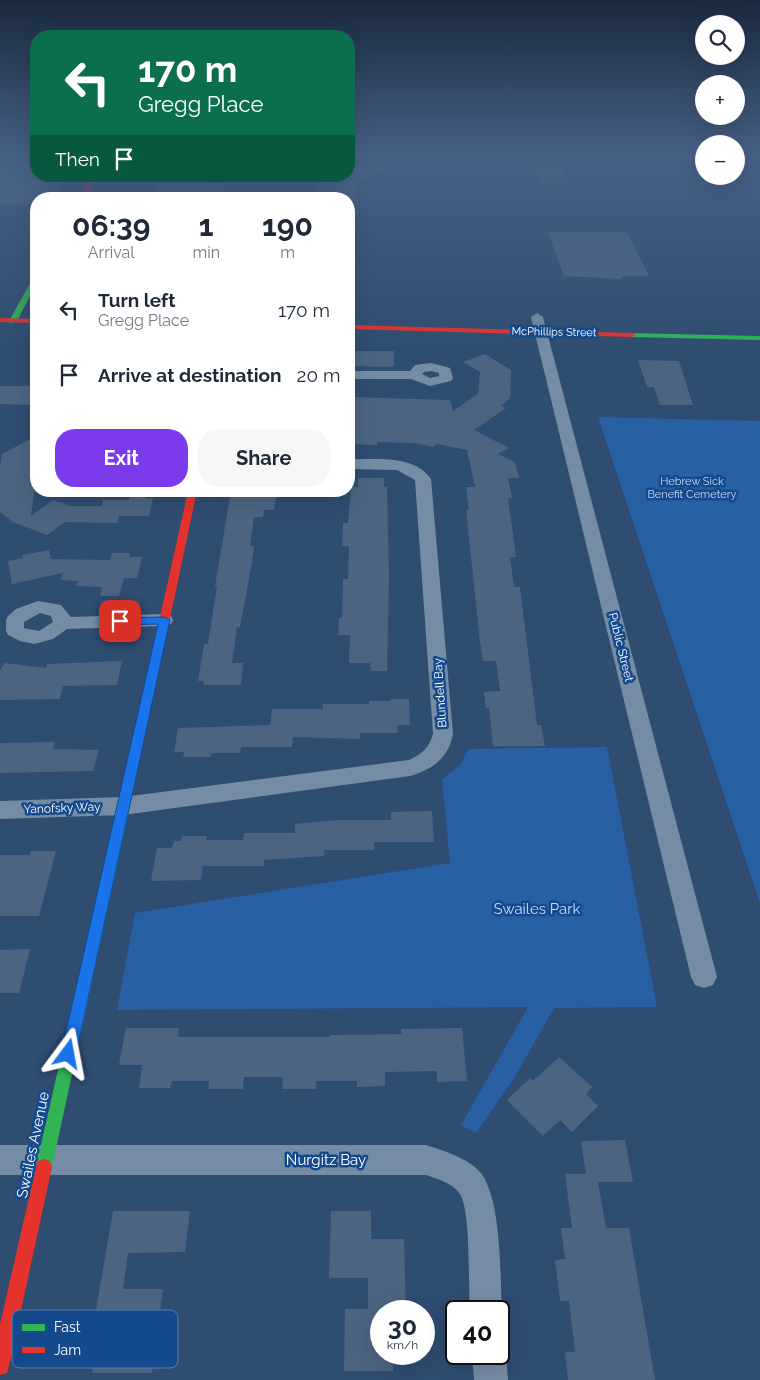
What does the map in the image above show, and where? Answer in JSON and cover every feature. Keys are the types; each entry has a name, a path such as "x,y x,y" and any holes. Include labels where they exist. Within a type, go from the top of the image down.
{"street":[{"path":"13,321 30,290"},
{"path":"7,305 30,305"},
{"path":"0,320 30,321"},
{"name":"McPhillips Street","path":"355,328 537,321 760,338"},
{"name":"Public Street","path":"537,321 704,978"},
{"path":"355,375 414,375"},
{"name":"Blundell Bay","path":"123,806 410,768 424,764 434,758 443,734 423,479 412,470 399,466 355,464"},
{"name":"Swailes Avenue","path":"12,1310 192,497"},
{"path":"62,623 164,620"},
{"name":"Yanofsky Way","path":"0,810 123,806"},
{"name":"Nurgitz Bay","path":"0,1160 426,1160 450,1167 474,1188 479,1208 485,1300"},
{"name":"Swailes Avenue","path":"0,1366 12,1311"},
{"path":"490,1365 491,1380"}],"green space":[{"name":"Hebrew Sick Benefit Cemetery","path":"598,417 760,421 760,903"},
{"name":"Swailes Park","path":"607,747 657,1007 554,1008 513,1080 476,1133 461,1125 528,1007 117,1010 135,913 450,863 442,779 461,764 468,749"}],"building":[{"path":"548,232 627,232 649,276 624,276 620,279 564,276"},
{"path":"355,351 394,351 394,367 355,366"},
{"path":"485,354 511,370 510,398 501,406 506,408 474,430 509,448 498,454 515,462 519,478 508,478 512,498 508,498 516,557 510,557 514,587 520,587 537,725 541,725 545,746 493,746 489,708 486,708 484,692 500,691 496,661 483,661 480,642 466,510 469,510 466,487 475,487 467,450 436,444 434,447 414,443 377,442 377,445 355,444 355,397 450,400 453,411 478,394 480,372 463,362"},
{"path":"638,360 679,361 693,405 660,405 654,387 647,387"},
{"path":"0,386 30,386 30,405 0,404"},
{"path":"30,439 30,497 33,497 31,516 53,500 71,506 102,506 103,500 129,500 130,497 146,497 146,499 153,498 149,516 119,516 117,523 65,522 47,535 13,522 0,512 0,468 2,454"},
{"path":"358,478 384,478 384,487 387,487 389,576 387,671 371,671 370,663 349,663 350,635 338,635 339,618 342,618 343,579 348,579 349,546 342,546 343,523 348,523 350,497 355,497 355,487 358,487"},
{"path":"230,497 276,497 274,510 264,510 263,517 254,517 250,546 254,546 251,568 240,627 237,627 232,663 243,663 241,685 203,685 204,681 198,681 204,644 208,644 217,586 215,586"},
{"path":"49,550 51,559 110,560 112,553 130,553 129,557 142,557 137,578 124,578 119,596 100,596 102,587 76,586 78,581 60,580 63,573 12,584 8,561 23,558 22,555"},
{"path":"122,661 117,685 63,686 60,699 0,700 0,670 5,663 46,668 47,664"},
{"path":"391,699 409,699 410,725 397,725 398,733 360,733 360,739 293,737 292,747 241,747 240,753 211,753 211,757 183,757 184,752 174,752 178,728 270,725 272,709 323,709 323,704 369,704 369,701 391,701"},
{"path":"55,742 53,749 99,750 93,771 0,773 0,743"},
{"path":"432,811 434,842 374,842 374,850 324,850 324,856 264,860 264,866 203,866 201,880 151,881 157,848 172,848 174,841 181,841 182,836 207,836 206,840 243,840 244,833 295,833 295,824 336,820 391,820 391,812"},
{"path":"31,851 56,851 39,916 0,916 0,855 30,855"},
{"path":"30,949 19,993 0,993 0,950"},
{"path":"126,1028 179,1028 178,1037 330,1037 330,1035 401,1034 401,1029 462,1028 467,1081 437,1082 437,1071 385,1072 385,1086 357,1087 357,1081 316,1081 316,1089 282,1089 283,1077 244,1077 243,1089 209,1089 209,1081 172,1081 170,1088 139,1088 142,1065 119,1065"},
{"path":"559,1057 592,1087 586,1094 598,1106 572,1132 560,1120 543,1136 507,1100 530,1078 533,1081"},
{"path":"625,1140 633,1182 598,1182 606,1228 629,1228 655,1380 568,1380 565,1352 575,1352 569,1301 560,1301 555,1260 565,1259 561,1228 572,1228 565,1174 586,1174 581,1141"},
{"path":"113,1211 190,1211 185,1252 128,1253 123,1289 163,1289 160,1310 96,1310"},
{"path":"331,1211 371,1211 371,1239 404,1239 406,1300 370,1300 370,1365 393,1365 393,1371 344,1371 345,1309 368,1309 368,1278 329,1278"},
{"path":"93,1368 153,1368 152,1373 92,1373"}],"traffic: fast":[{"path":"13,321 30,289"},
{"path":"632,335 760,338"},
{"path":"44,1167 131,774"}],"traffic: jam":[{"path":"0,320 30,321"},
{"path":"355,327 632,335"},
{"path":"131,774 192,497"},
{"path":"12,1310 44,1167"},
{"path":"0,1366 12,1312"}],"route":[{"path":"68,1054 164,620 120,621"}]}
